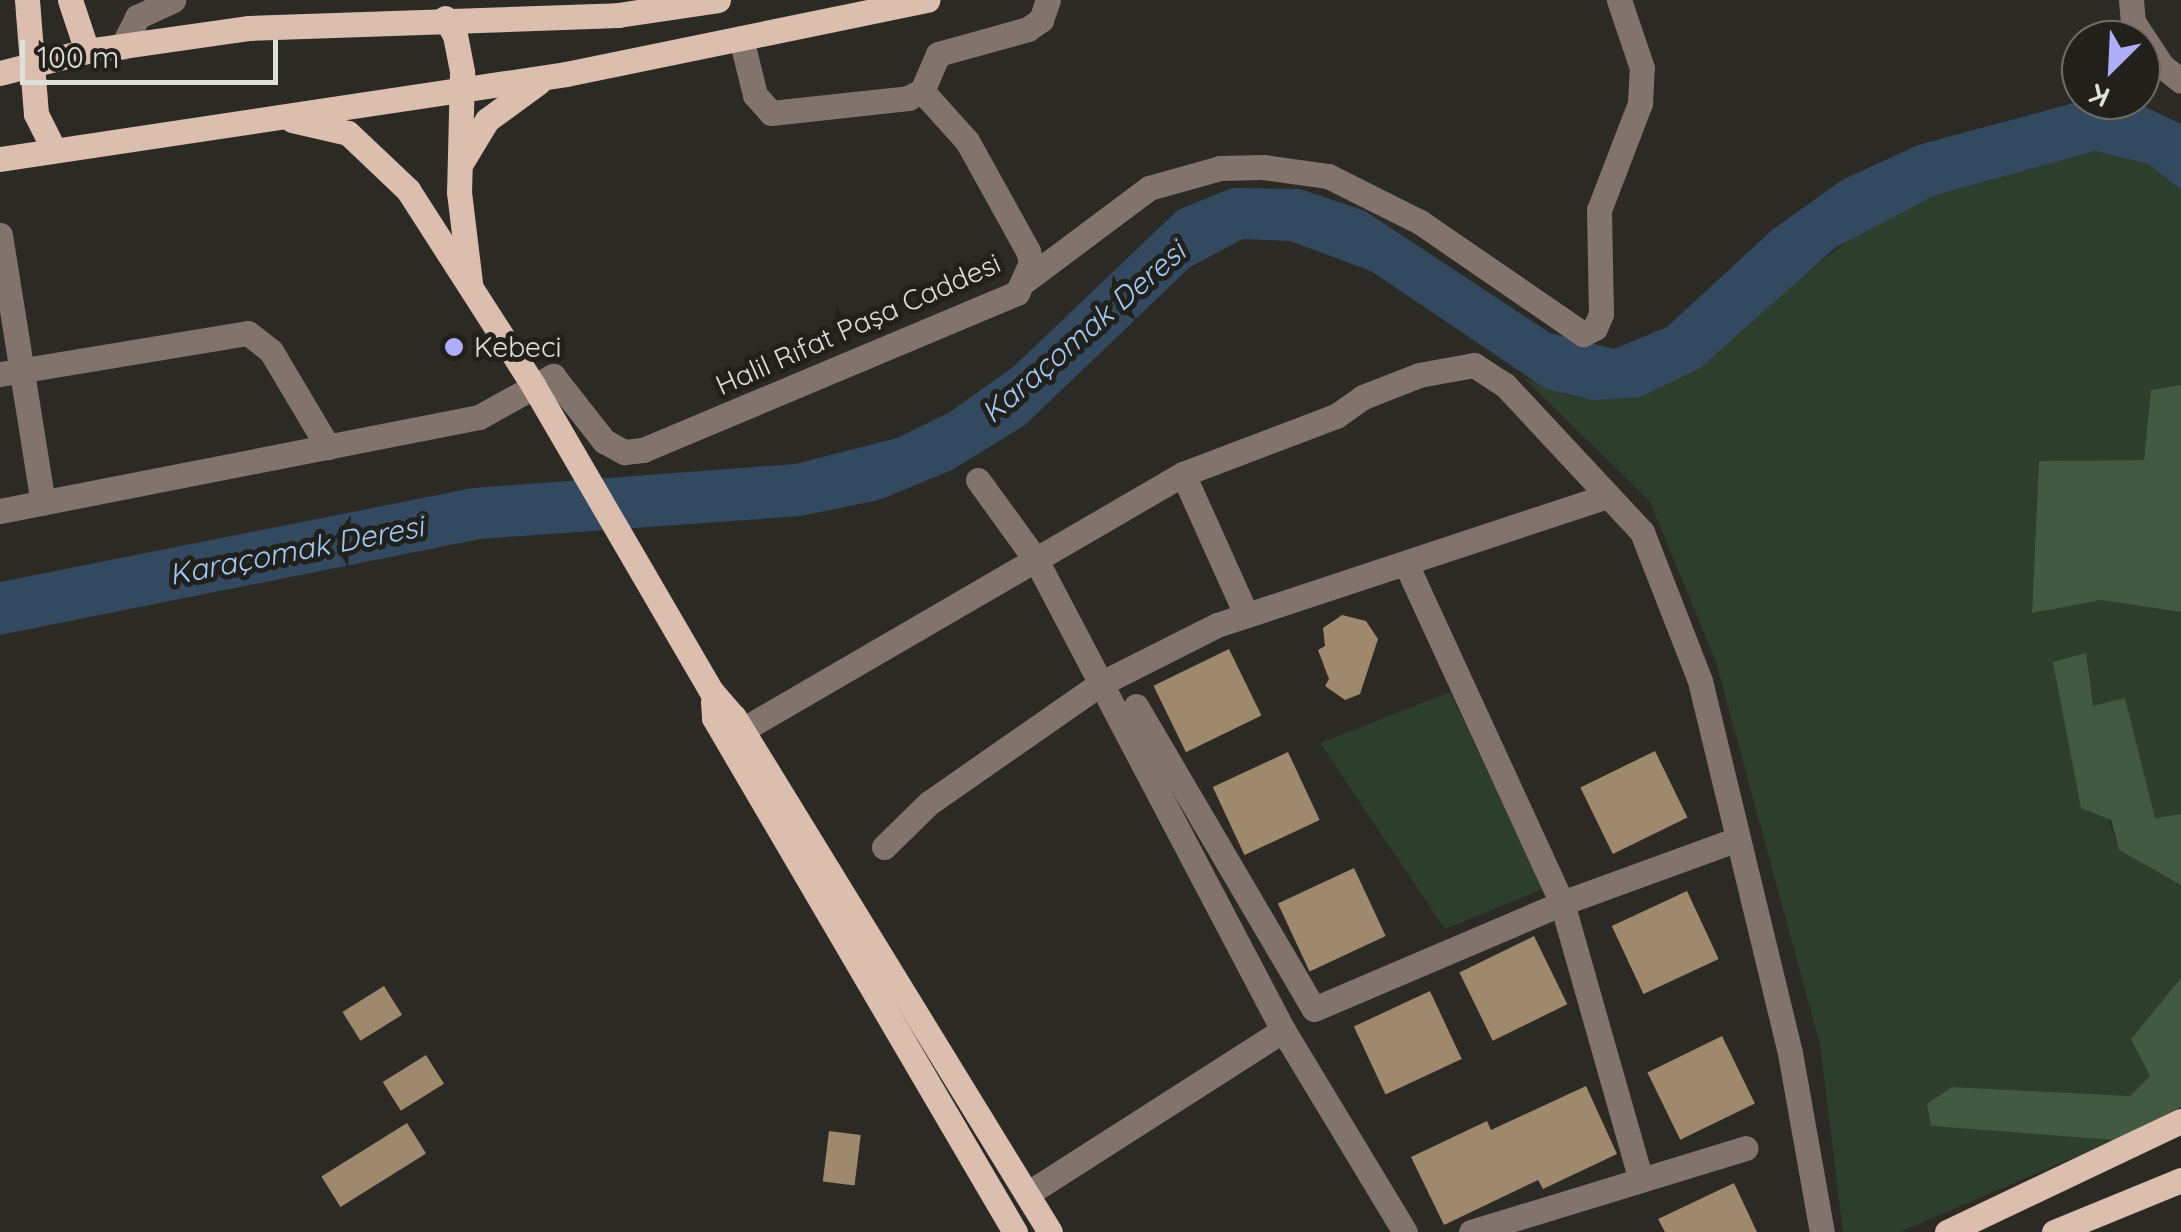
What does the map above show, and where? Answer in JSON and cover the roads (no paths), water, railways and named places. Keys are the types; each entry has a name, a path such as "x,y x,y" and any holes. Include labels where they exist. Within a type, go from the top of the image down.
{"main road":[{"path":"27,0 38,127 54,150"},
{"path":"70,0 87,51"},
{"path":"0,72 87,51 249,28 718,0"},
{"path":"0,159 292,120 547,77 741,38 855,7 927,0"},
{"path":"445,18 460,51 460,165 471,293"},
{"path":"460,165 487,120 547,77"},
{"path":"292,120 348,133 408,190 533,385 712,692 742,730 1050,1232"},
{"path":"712,692 714,718 1015,1232"},
{"path":"1947,1232 2181,1121"},
{"path":"2056,1232 2181,1180"}],"street":[{"path":"122,48 137,17 173,0"},
{"path":"741,38 754,95 771,113 908,98 922,91 938,54 1028,29 1042,20 1048,0"},
{"path":"1026,280 1149,188 1220,168 1264,166 1328,176 1420,222 1583,334 1595,328 1601,314 1599,210 1640,104 1642,68 1619,0"},
{"path":"2131,0 2133,22 2162,66 2181,82"},
{"name":"Halil Rıfat Paşa Caddesi","path":"533,385 552,376 604,442 624,452 643,450 1016,292 1026,280 1028,252 968,141 922,91"},
{"path":"0,235 11,372 44,503"},
{"path":"11,372 248,333 272,351 328,447"},
{"path":"742,730 1183,474 1336,416 1363,397 1419,375 1474,365 1506,385 1642,532 1700,680 1790,1052 1822,1232"},
{"path":"0,512 479,417 533,385"},
{"path":"1183,474 1246,614"},
{"path":"978,480 1036,560 1283,1030 1405,1232"},
{"path":"884,847 940,794 1098,684 1246,614 1606,496"},
{"path":"1406,564 1562,903 1641,1180"},
{"path":"1136,706 1314,1009 1562,903 1738,839"},
{"path":"1027,1194 1283,1030"},
{"path":"1471,1232 1745,1148"}],"water":[{"name":"Karaçomak Deresi","path":"2061,106 2061,120 2161,120 2161,114 2181,124 2181,190 2148,164 2095,151 1936,195 1836,247 1700,368 1640,397 1594,400 1546,389 1371,271 1290,241 1243,239 1190,267 1025,425 952,470 879,500 801,516 480,539 0,635 0,582 473,488 795,464 897,438 950,412 1013,367 1178,210 1232,188 1300,189 1365,211 1550,333 1614,349 1667,327 1772,230 1842,180 1918,145"}],"place":[{"name":"Kebeci","path":"454,347"}]}
